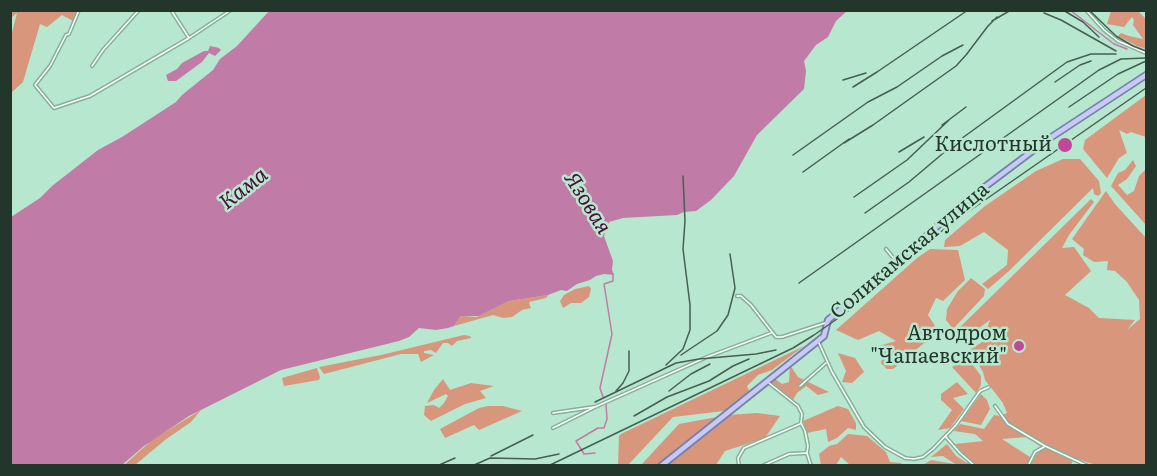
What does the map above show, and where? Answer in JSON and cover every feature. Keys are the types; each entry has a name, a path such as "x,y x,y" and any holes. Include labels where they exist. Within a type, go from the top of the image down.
{"main road":[{"name":"Соликамская улица","path":"661,465 825,334 826,323 950,214 1044,142 1146,75"}],"street":[{"path":"79,10 69,34 66,35 46,73 35,85 54,108 90,96 189,38 231,10"},
{"path":"92,66 103,50 139,10"},
{"path":"171,10 189,38"},
{"path":"1086,10 1113,37 1132,49 1146,53"},
{"path":"886,249 897,262"},
{"path":"738,292 739,296 751,305 776,337 826,323"},
{"path":"553,429 595,407 711,355 771,333"},
{"path":"818,340 827,362 857,417 873,437 904,458 923,457 946,437 980,391 989,387"},
{"path":"800,386 827,362"},
{"path":"766,380 798,406 802,414 801,423 808,446 807,453 812,465"},
{"path":"553,413 589,406 595,407"},
{"path":"995,406 1008,424 1045,447 1088,465"},
{"path":"740,465 738,458 744,448 801,423"},
{"path":"946,437 975,465"},
{"path":"1028,465 1035,452 1045,447"},
{"path":"762,465 789,454 807,453"}],"shaded area":[{"path":"11,10 77,11 73,21 62,15 47,27 40,24 23,82 11,93 11,36 17,13 11,18"},
{"path":"1111,11 1138,11 1146,19 1146,49 1118,36 1121,33 1143,39 1133,25 1132,17 1124,27 1107,24"},
{"path":"1146,95 1146,137 1131,132 1127,134 1119,130 1127,153 1119,158 1107,178 1083,149 1085,140"},
{"path":"1063,159 1080,159 1099,181 1101,193 1098,196 1094,194 1093,188 988,289 982,284 1007,265 1008,250 984,232 960,246 944,247 945,240 985,206 1036,171"},
{"path":"1133,160 1136,166 1127,179 1118,185 1127,195 1134,191 1139,176 1145,170 1146,225 1111,186 1118,173 1125,170"},
{"path":"1106,191 1146,238 1146,465 1096,465 1074,458 1071,465 921,466 931,460 955,464 943,456 931,457 947,444 956,456 967,463 969,460 955,444 983,441 975,434 954,431 960,424 984,429 994,415 1000,416 1007,413 1003,403 985,380 970,350 982,342 990,320 962,340 956,331 1091,199 1094,202 1062,248 1074,247 1091,271 1065,295 1089,308 1099,318 1135,320 1127,330 1140,319 1139,300 1127,282 1115,271 1107,270 1108,261 1094,262 1083,255 1084,249 1072,239","holes":["1027,437 1041,447 1033,459 1002,439"]},
{"path":"930,249 958,250 965,280 943,301 936,298 928,315 935,326 935,334 893,369 887,369 881,363 883,354 871,354 879,346 896,341 879,331 858,340 836,330"},
{"path":"971,278 985,289 984,296 953,329 946,320 947,309 958,291"},
{"path":"589,286 591,289 589,297 581,303 571,303 563,308 560,301 564,295 575,289"},
{"path":"548,295 546,298 529,302 531,308 522,310 512,317 503,318 493,315 454,326 461,316 477,317 509,301"},
{"path":"464,335 471,338 457,341 452,346 443,343 436,353 431,350 424,351 424,353 434,355 421,362 418,354 401,354 324,374 319,367 381,355"},
{"path":"804,346 772,370 758,375 747,386 749,391 724,411 673,417 628,465 618,465 621,434"},
{"path":"838,353 855,358 864,372 852,383 842,382 846,371"},
{"path":"967,357 981,376 981,385 976,393 952,367"},
{"path":"790,365 798,377 829,392 818,395 806,386 797,393 793,400 771,382 775,379 782,384 789,382"},
{"path":"317,368 319,380 284,386 282,378"},
{"path":"443,379 450,390 471,383 494,386 480,391 486,398 465,404 431,421 424,415 425,406 434,405 439,408 444,403 448,396 446,394 427,403"},
{"path":"957,382 968,394 953,398 964,409 950,428 938,430 952,410 941,400 941,394"},
{"path":"981,394 987,400 990,409 981,425 961,421"},
{"path":"503,406 522,411 479,430 474,425 445,438 440,429 479,408"},
{"path":"838,406 848,409 856,423 856,430 848,428 837,438 828,442 826,429 807,433 803,421"},
{"path":"201,410 191,422 135,465 123,466 152,440"},
{"path":"757,413 780,416 765,438 725,451 716,465 665,466 728,415"},
{"path":"717,417 658,465 641,465 679,424"},
{"path":"848,434 867,436 886,452 890,462 903,465 850,465 841,457 836,465 821,465 819,454 829,446 837,444"}],"water":[{"name":"Кама","path":"270,10 847,11 836,21 828,37 816,45 804,61 806,71 804,89 757,135 734,176 711,200 696,211 677,215 623,218 609,222 604,236 613,261 614,275 596,276 567,291 561,290 548,295 509,301 479,316 461,316 454,326 448,328 436,330 419,328 409,337 399,341 281,370 189,416 144,446 122,465 11,465 11,217 40,198 98,150 176,102 213,70 220,59 237,46"},
{"path":"210,46 221,50 215,56 209,53 202,62 176,81 168,81 166,75 182,63 208,51"}],"waterway":[{"path":"1070,10 1114,44 1127,49"},
{"name":"Язовая","path":"603,397 600,388 612,334 604,284 613,281 613,274"},
{"name":"Язовая","path":"595,453 584,454 576,441 598,428 604,428 607,419 606,404"}],"railway":[{"path":"853,87 968,10"},
{"path":"992,21 1011,10"},
{"path":"1063,10 1083,22 1099,37"},
{"path":"1089,10 1116,36 1146,51"},
{"path":"1044,13 1116,51"},
{"path":"844,143 956,66 997,17"},
{"path":"793,155 868,102 897,87 942,56 963,45"},
{"path":"865,213 909,182 954,144 1067,62 1091,54 1116,54"},
{"path":"799,283 1099,70 1121,59 1146,58"},
{"path":"1055,82 1080,65 1091,61"},
{"path":"1069,107 1118,74 1146,61"},
{"path":"843,80 866,73"},
{"path":"548,466 793,348 814,335 847,312 949,225 1146,88"},
{"path":"942,125 966,107"},
{"path":"854,197 907,160 949,120"},
{"path":"899,152 924,137"},
{"path":"803,172 849,139"},
{"path":"666,365 683,349 690,330 690,305 683,249 685,221 683,176"},
{"path":"681,355 717,331 728,315 735,288 730,254"},
{"path":"595,402 676,363 776,350"},
{"path":"616,391 629,371 629,351"},
{"path":"634,416 667,397 709,381 749,359"},
{"path":"669,391 691,374 710,364"},
{"path":"491,456 533,435"},
{"path":"472,466 490,458 535,459 559,454"},
{"path":"437,466 455,458"}],"place":[{"name":"Кислотный","path":"1065,145"},
{"name":"Автодром \"Чапаевский\"","path":"1019,346"}]}
